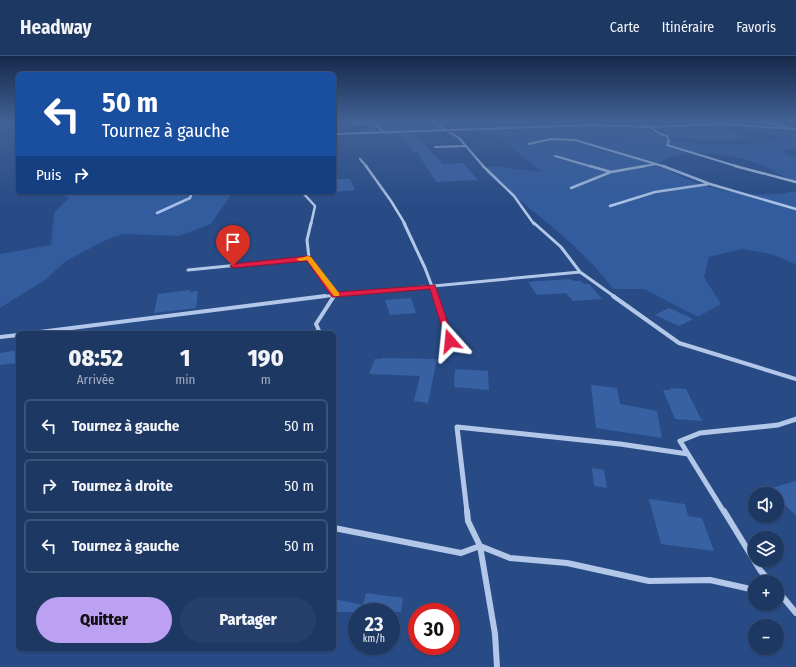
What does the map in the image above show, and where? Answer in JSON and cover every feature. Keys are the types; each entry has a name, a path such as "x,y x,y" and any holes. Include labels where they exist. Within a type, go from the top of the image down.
{"street":[{"path":"469,151 514,196 535,225 561,247 580,272 679,344 796,379"},
{"path":"611,151 658,164 710,184 796,209"},
{"path":"684,151 724,163 796,182"},
{"path":"555,156 611,172"},
{"path":"360,159 377,178 394,203 411,237 432,286 450,341"},
{"path":"571,188 611,172 658,164"},
{"path":"610,206 655,192 710,184"},
{"path":"304,194 315,206 307,240 308,258 335,295"},
{"path":"188,270 308,258"},
{"path":"48,331 335,295 580,272"},
{"path":"319,331 316,324 335,295"},
{"path":"0,337 16,335"},
{"path":"764,575 680,441 700,433 778,425 796,419"},
{"path":"497,667 495,634 480,546 468,521 456,427 620,444 688,454"},
{"path":"336,528 461,553 480,546 510,558 567,563 649,581 710,580 748,588"},
{"path":"784,600 796,613"}],"shaded area":[{"path":"515,151 782,151 784,153 796,158 796,184 774,171 750,161 723,155 680,155 668,158 658,164 690,180 725,191 761,195 796,191 796,267 795,264 771,254 742,249 709,257 704,277 721,304 698,317 644,289 613,289 600,272 553,227 486,173 490,166 541,172"},
{"path":"60,194 231,194 211,224 179,236 123,234 106,240 66,261 45,280 0,308 0,254 51,245 54,213 69,198"}],"building":[{"path":"413,151 430,151 443,164 463,163 478,180 436,182 417,152"},
{"path":"336,179 350,179 355,190 336,192"},
{"path":"569,279 581,281 584,284 589,284 602,299 573,301 566,293 537,295 528,282"},
{"path":"190,290 190,292 198,291 196,308 154,313 158,294"},
{"path":"411,298 416,313 390,315 385,300"},
{"path":"669,308 693,319 679,326 655,315"},
{"path":"16,350 16,363 0,365 0,353"},
{"path":"375,359 437,359 428,403 414,401 420,376 369,374"},
{"path":"455,369 488,371 489,390 454,387"},
{"path":"591,385 617,388 620,404 657,411 662,438 596,428"},
{"path":"670,388 686,389 702,421 675,419 663,390 671,390"},
{"path":"592,468 604,470 607,488 594,486"},
{"path":"796,481 796,515 784,504 784,487 775,487"},
{"path":"649,499 685,504 688,516 702,518 714,551 661,544"},
{"path":"366,593 403,598 401,612 400,603 364,603"},
{"path":"336,599 353,603 348,603 348,612 336,612"}],"waterway":[{"path":"157,213 190,198 191,194"}],"slow traffic":[{"path":"300,259 308,258 336,295"}],"route":[{"path":"233,266 308,258 335,295 432,286 450,341"}]}
